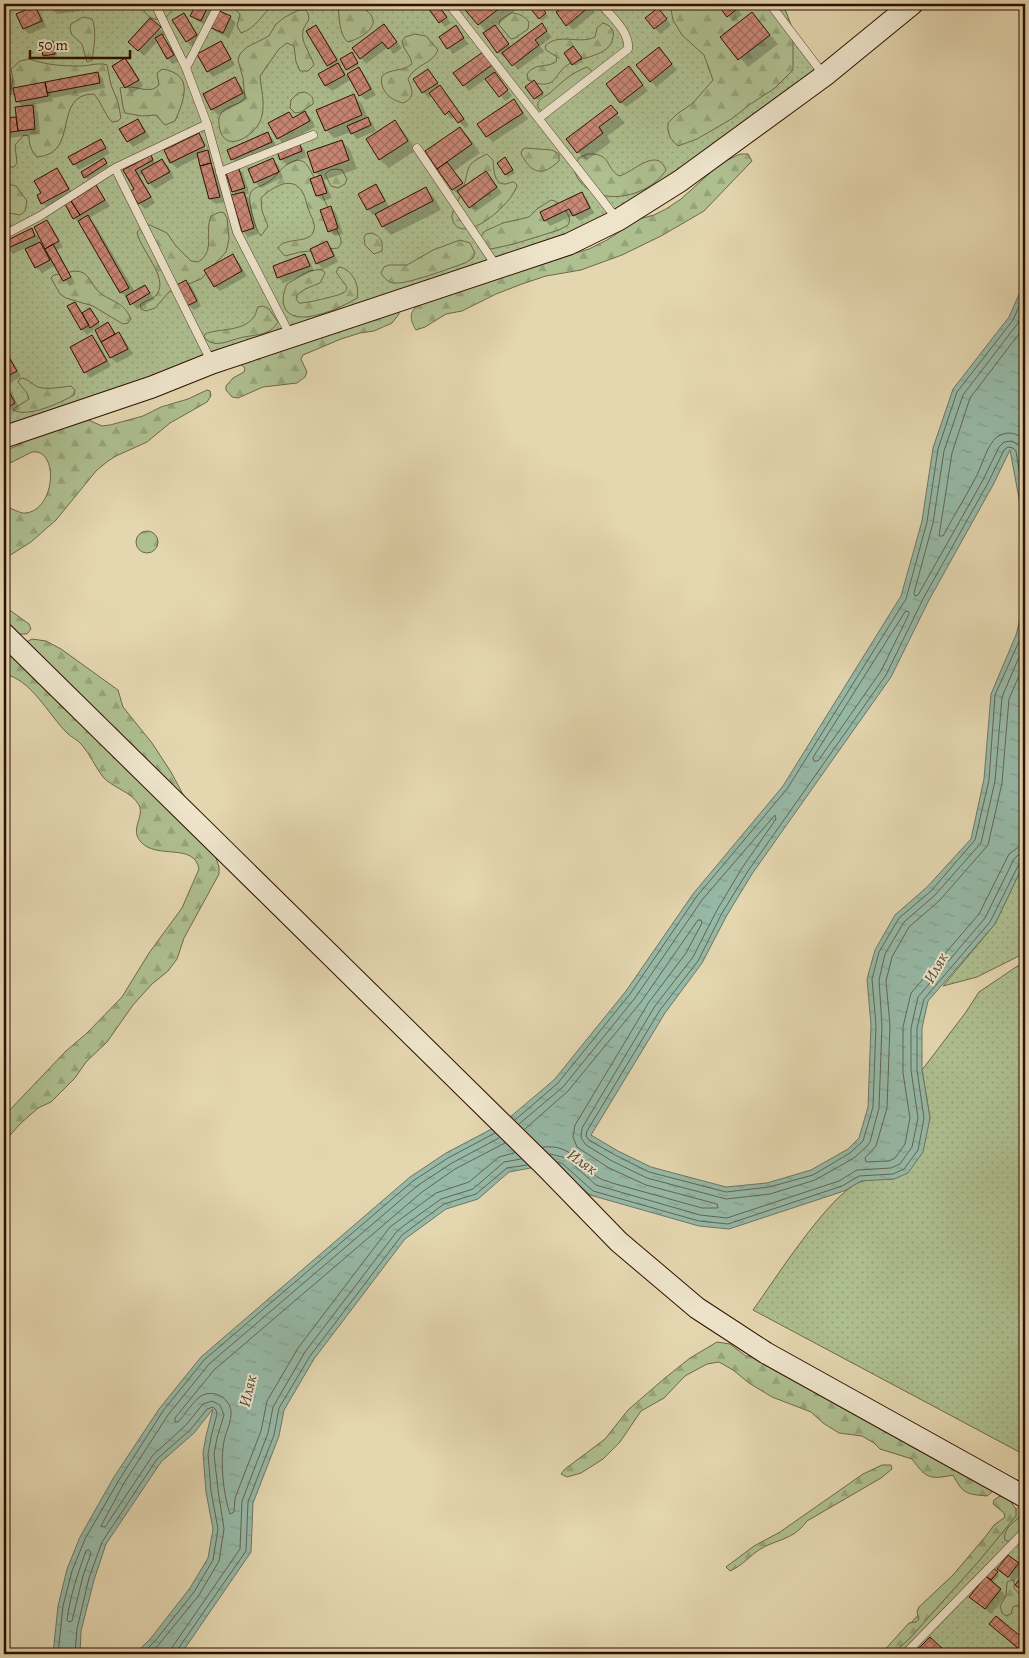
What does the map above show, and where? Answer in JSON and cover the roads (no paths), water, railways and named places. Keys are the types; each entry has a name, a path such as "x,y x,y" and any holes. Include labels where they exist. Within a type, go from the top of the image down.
{"street":[{"path":"4,437 291,336 569,244 618,220 680,182 824,76 912,4"},
{"path":"4,634 427,1050 619,1242 697,1308 766,1353 1025,1497"}],"lane":[{"path":"155,4 186,68 207,124 237,232 291,336"},
{"path":"186,68 219,4"},
{"path":"449,4 618,220"},
{"path":"539,118 628,49 628,41 625,34 601,4"},
{"path":"770,4 824,76"},
{"path":"4,235 40,216 115,168 207,124"},
{"path":"220,172 313,135"},
{"path":"417,148 497,268"},
{"path":"115,168 212,363"},
{"path":"906,1654 1025,1531"}],"water":[{"name":"Иляк","path":"1025,281 1025,531 1010,450 993,485 929,600 891,677 752,874 727,915 702,963 665,1013 591,1135 651,1167 726,1187 767,1183 811,1170 848,1149 859,1138 868,1107 871,1025 867,979 875,950 895,915 927,887 971,839 984,779 991,694 1016,635 1025,600 1025,861 995,924 928,1001 922,1028 922,1070 930,1118 923,1152 908,1173 894,1179 861,1181 844,1191 729,1229 699,1226 590,1195 560,1168 547,1165 509,1172 478,1199 446,1209 405,1239 314,1359 284,1410 279,1436 253,1503 251,1552 181,1654 135,1654 151,1638 190,1588 208,1558 213,1529 206,1492 203,1453 213,1409 194,1433 161,1462 106,1544 94,1580 81,1631 80,1654 53,1654 58,1606 67,1569 80,1537 114,1477 159,1409 201,1357 410,1177 446,1153 503,1123 554,1080 626,991 693,894 783,786 901,596 922,521 933,448 953,389 1009,317"}]}
